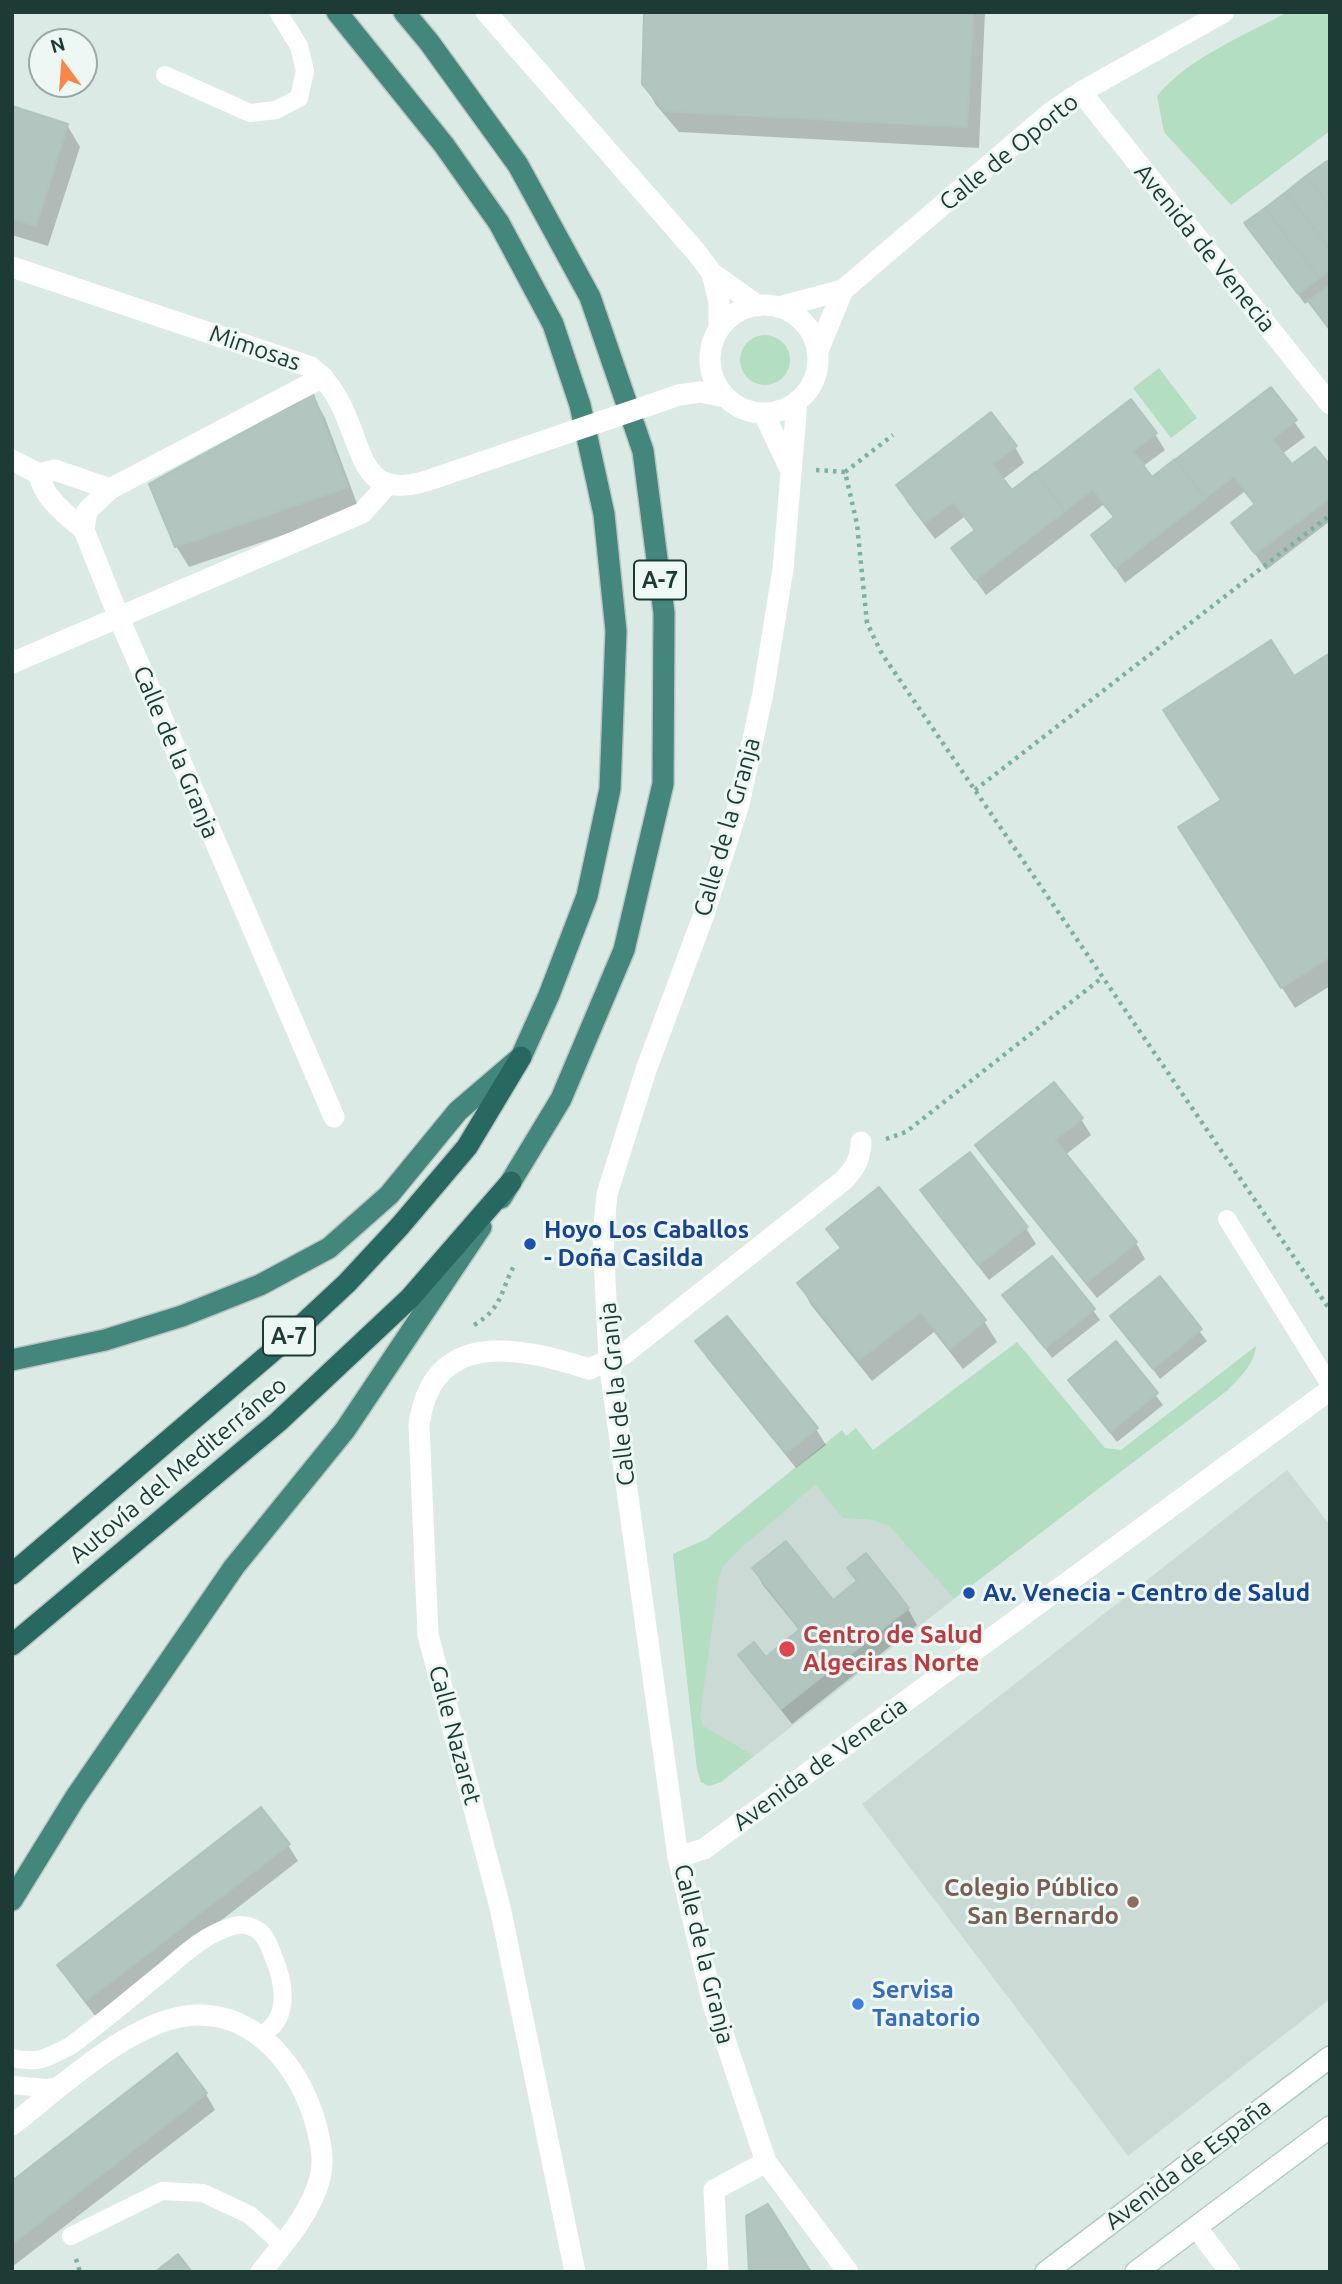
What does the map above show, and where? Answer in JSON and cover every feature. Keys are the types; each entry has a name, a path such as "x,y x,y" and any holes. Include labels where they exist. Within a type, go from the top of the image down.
{"highway":[{"name":"Autovía del Mediterráneo","path":"12,1574 287,1339 347,1283 467,1147 521,1057 549,995 587,896 610,789 616,631 604,514 580,405 557,336 499,223 444,145 337,12"},
{"name":"Autovía del Mediterráneo","path":"12,1645 278,1422 410,1298 511,1182 561,1099 624,950 663,784 664,613 643,451 590,297 518,165 429,42 404,12"},
{"path":"12,1360 105,1340 182,1316 260,1285 329,1248 389,1195 458,1111 521,1057"},
{"path":"12,1900 75,1798 234,1567 345,1430 511,1182"}],"street":[{"path":"486,12 697,253 712,274 734,292 758,306"},
{"name":"Calle de Oporto","path":"779,307 843,290 1050,113 1081,92 1224,12"},
{"name":"Avenida de Venecia","path":"1081,92 1330,404"},
{"name":"Mimosas","path":"12,267 311,368 323,377 340,403 371,473 388,484"},
{"path":"712,274 719,302 719,329"},
{"name":"Calle de Oporto","path":"818,351 843,290"},
{"path":"12,663 362,513 388,484 409,486 678,395 700,392 725,397 743,409 764,414 779,411 805,395 818,367 818,351 813,336 804,323 793,313 779,307 758,306 737,313 719,329 713,340 710,364 715,382 725,397"},
{"path":"678,395 710,364"},
{"path":"85,520 110,489 323,377"},
{"name":"Calle de la Granja","path":"797,401 783,569 763,694 739,804 704,914 646,1070 607,1194 603,1237 609,1361 678,1857 713,2004 766,2162 848,2272"},
{"name":"Calle de la Granja","path":"764,414 790,469"},
{"path":"12,460 39,474 55,470 110,489"},
{"name":"Calle de la Granja","path":"39,474 40,485 57,505 85,520 119,618 334,1117"},
{"path":"609,1361 624,1354 844,1180 856,1167 861,1142"},
{"name":"Calle Nazaret","path":"575,2272 500,1907 428,1635 419,1425 422,1404 431,1384 467,1355 486,1351 552,1357 589,1369 609,1361"},
{"name":"Avenida de Venecia","path":"678,1857 704,1849 1330,1387"},
{"path":"12,2125 126,2039 164,2022 197,2015 224,2020 259,2035 284,2057 298,2077 322,2146 320,2176 311,2205 261,2272"},
{"name":"Avenida de España","path":"1046,2272 1330,2057"},
{"path":"1136,2272 1330,2127"},
{"path":"718,2272 714,2190 766,2162"},
{"path":"1197,2228 1230,2272"}],"lane":[{"path":"164,75 250,113 276,110 299,98 305,71 299,46 278,12"},
{"path":"1227,1219 1330,1387"},
{"path":"12,2058 31,2062 70,2046 193,1947 217,1932 233,1926 248,1925 261,1933 275,1961 282,1986 283,2006 278,2020 267,2032 259,2035"},
{"path":"12,2085 47,2088 63,2085"},
{"path":"71,2236 162,2191 203,2193 250,2215 283,2245"}],"path":[{"path":"790,469 845,472 893,435"},
{"path":"845,472 857,524 867,623 882,654 1330,1310"},
{"path":"975,790 1330,515"},
{"path":"861,1142 883,1140 906,1132 1103,977"},
{"path":"457,1361 454,1339 498,1305 515,1264"}],"shaded area":[{"name":"Centro de Salud Algeciras Norte","path":"801,1463 842,1518 872,1520 890,1527 954,1599 721,1782 709,1786 701,1782 697,1769 673,1554 707,1539"},
{"name":"Colegio Público San Bernardo","path":"1287,1470 1330,1525 1330,1999 1128,2156 862,1804"}],"green space":[{"path":"1288,12 1330,12 1330,131 1231,205 1164,132 1157,96 1184,70 1201,59"},
{"path":"765,335 783,342 790,360 783,378 765,385 747,378 740,360 747,342"},
{"path":"1159,368 1197,418 1171,438 1133,388"},
{"path":"1017,1342 1105,1448 1121,1450 1256,1346 1249,1365 1228,1390 954,1599 890,1527 872,1520 842,1518 816,1484 734,1554 723,1567 719,1577 700,1716 703,1726 754,1756 721,1782 709,1786 701,1782 697,1769 673,1554 707,1539 842,1430 846,1436 856,1428 873,1450"}],"building":[{"path":"644,12 973,12 967,127 665,111 642,84"},
{"path":"12,106 68,124 36,226 12,218"},
{"path":"1327,161 1330,165 1330,207 1306,176"},
{"path":"1306,176 1330,207 1330,250 1286,192"},
{"path":"1286,192 1330,250 1330,270 1319,278 1265,208"},
{"path":"1265,208 1319,278 1298,294 1244,223"},
{"path":"1330,287 1330,330 1308,301"},
{"path":"1271,387 1297,420 1272,439 1292,464 1315,447 1330,465 1330,498 1255,554 1231,523 1255,504 1234,476 1205,498 1176,459"},
{"path":"313,394 348,487 175,547 149,484"},
{"path":"1131,399 1157,433 1133,451 1152,477 1175,459 1205,499 1115,568 1091,535 1114,517 1093,489 1065,511 1035,473"},
{"path":"991,412 1017,446 992,464 1012,490 1035,472 1065,511 975,580 951,548 975,530 953,502 925,523 896,485"},
{"path":"1271,640 1294,676 1330,653 1330,957 1281,988 1178,827 1221,800 1163,710"},
{"path":"1054,1082 1083,1118 1055,1140 1137,1242 1086,1283 975,1145"},
{"path":"970,1152 1028,1227 978,1265 920,1190"},
{"path":"879,1187 986,1320 950,1349 921,1312 859,1360 797,1283 841,1248 826,1229"},
{"path":"1052,1256 1095,1309 1045,1348 1002,1295"},
{"path":"1160,1276 1202,1329 1153,1369 1110,1316"},
{"path":"727,1316 818,1428 786,1453 695,1341"},
{"path":"1116,1341 1158,1393 1110,1432 1068,1380"},
{"path":"786,1541 833,1600 857,1581 847,1568 866,1553 909,1608 781,1709 738,1655 754,1642 766,1657 800,1629 752,1568"},
{"path":"261,1807 290,1844 86,2001 57,1965"},
{"path":"177,2053 207,2093 12,2244 12,2181"},
{"path":"768,2204 811,2272 749,2272 746,2216"},
{"path":"178,2254 192,2272 155,2272"}],"place":[{"name":"Hoyo Los Caballos - Doña Casilda","path":"530,1244"},
{"name":"Av. Venecia - Centro de Salud","path":"969,1593"},
{"name":"Centro de Salud Algeciras Norte","path":"787,1649"},
{"name":"Colegio Público San Bernardo","path":"1133,1902"},
{"name":"Servisa Tanatorio","path":"858,2004"}]}
